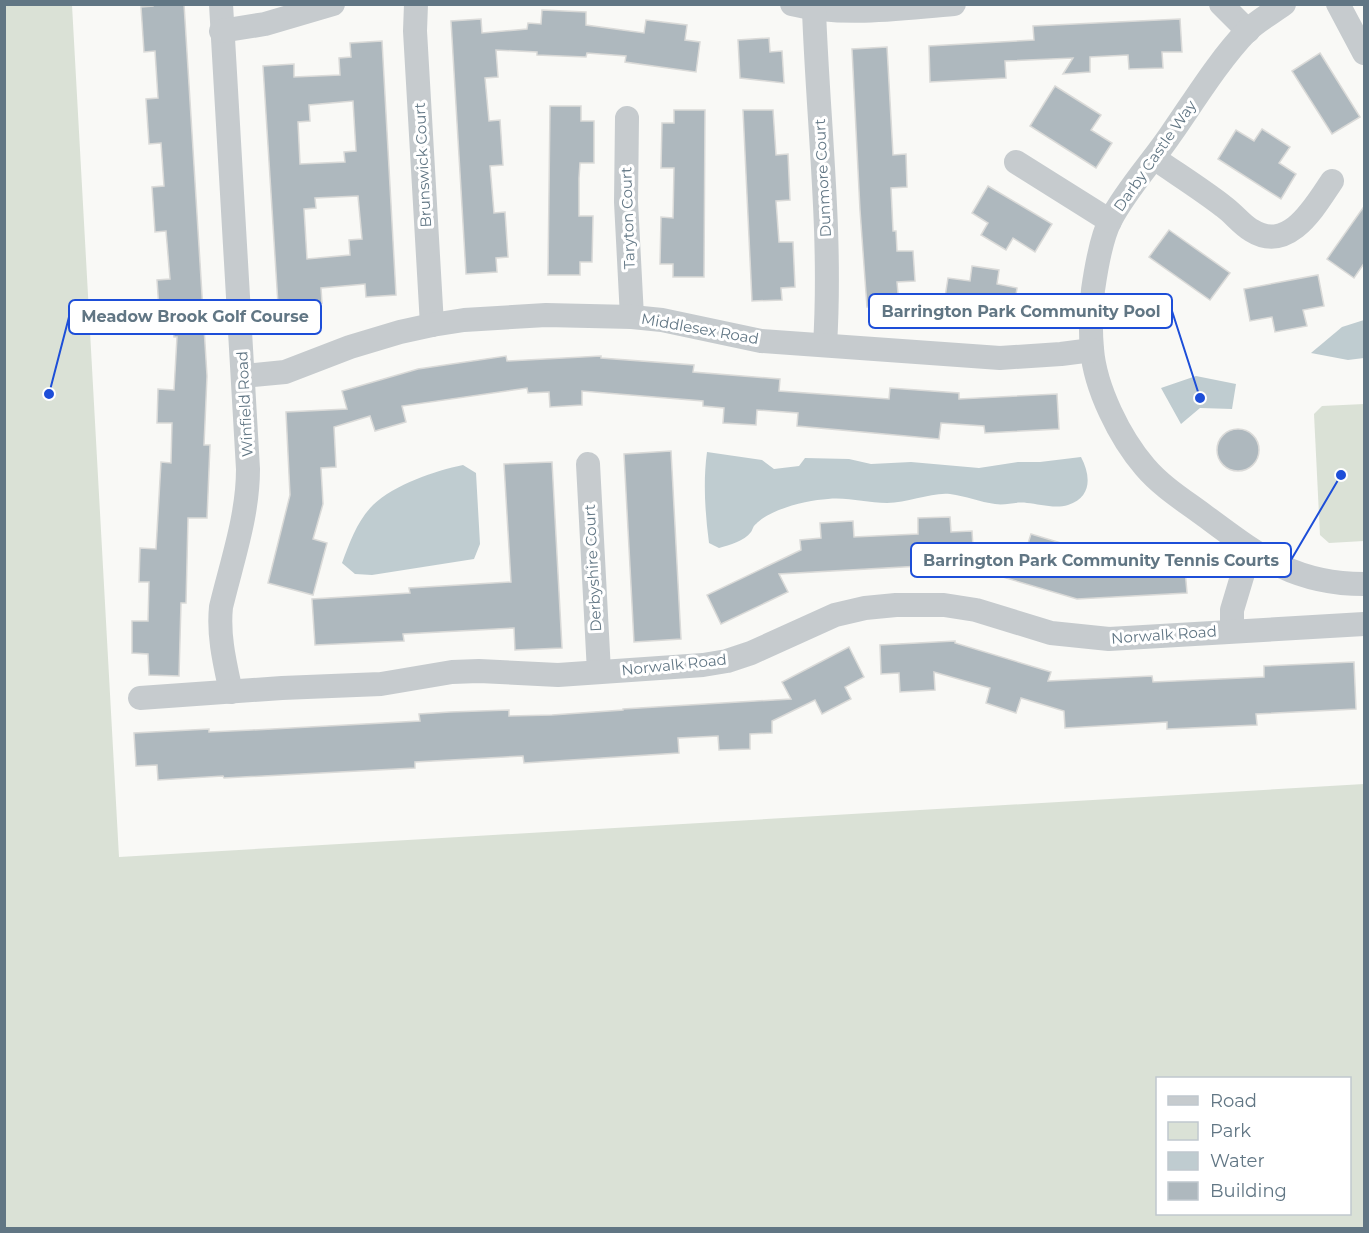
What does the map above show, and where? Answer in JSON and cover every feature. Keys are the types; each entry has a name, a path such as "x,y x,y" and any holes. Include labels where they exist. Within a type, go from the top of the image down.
{"street":[{"name":"Winfield Road","path":"221,4 244,376 248,489 243,521 219,621 219,634 231,692"},
{"path":"221,31 265,24 333,4"},
{"name":"Brunswick Court","path":"416,4 415,31 432,325"},
{"path":"803,7 848,11 954,4"},
{"path":"1221,4 1248,31"},
{"name":"Darby Castle Way","path":"1284,4 1248,31 1212,75 1110,220 1095,277 1092,305 1092,350 1099,382 1111,414 1126,441 1145,467 1167,488 1250,550 1276,565 1317,580 1343,584 1365,584"},
{"path":"1338,4 1365,53"},
{"name":"Dunmore Court","path":"803,7 827,229 825,345"},
{"name":"Taryton Court","path":"627,118 626,202 632,317"},
{"path":"1154,158 1262,236 1282,234 1302,223 1332,181"},
{"path":"1016,162 1110,220"},
{"name":"Middlesex Road","path":"244,376 285,372 350,347 432,325 464,320 546,315 632,317 662,320 761,341 1000,358 1092,350"},
{"name":"Derbyshire Court","path":"588,464 599,672"},
{"name":"Norwalk Road","path":"1232,631 1232,610 1250,550"},
{"name":"Norwalk Road","path":"140,699 381,684 452,672 558,675 703,665 727,661 751,653 835,615 865,608 896,605 944,605 976,610 1051,633 1109,639 1365,624"}],"green space":[{"path":"5,4 72,5 119,857 1364,784 1364,1228 5,1228"},
{"path":"1364,404 1364,541 1329,543 1320,535 1314,414 1322,406"}],"water":[{"path":"1364,320 1364,358 1348,360 1311,353 1342,327"},
{"path":"1196,376 1236,384 1232,409 1200,408 1181,424 1161,388"},
{"path":"707,452 762,460 774,469 799,466 805,458 849,459 871,464 911,462 979,468 1081,457 1088,478 1082,497 1068,505 1058,507 1023,503 995,504 943,494 887,503 850,499 810,501 770,514 755,525 745,538 719,548 709,543 706,520"},
{"path":"463,465 476,473 480,544 474,559 372,575 355,574 342,563 354,532 373,505 382,497 416,479"}],"building":[{"path":"153,4 184,4 207,376 204,445 210,445 207,518 188,518 186,603 181,603 179,676 149,675 148,654 132,653 132,621 148,621 149,582 139,582 140,548 156,549 161,462 171,463 172,423 157,423 158,389 174,390 177,337 174,337 172,324 160,324 157,280 170,279 166,231 155,232 152,187 164,186 161,143 149,144 146,99 158,98 155,51 144,52 141,7 153,6"},
{"path":"542,10 586,12 586,25 644,33 646,20 687,25 685,40 700,42 696,72 625,62 626,56 587,53 586,57 537,55 537,52 496,50 498,77 485,78 489,121 500,120 503,165 490,166 494,213 505,212 508,257 496,258 497,272 466,274 451,21 481,19 482,33 527,29 528,23 541,24"},
{"path":"1180,19 1182,52 1162,52 1163,68 1129,69 1128,55 1090,57 1090,72 1063,74 1073,58 1005,61 1006,78 930,82 929,46 1034,40 1033,26"},
{"path":"769,38 770,52 782,51 784,83 740,78 738,40"},
{"path":"382,41 396,295 366,297 365,284 321,288 322,303 309,304 310,318 279,320 263,66 294,64 294,77 340,75 339,58 351,57 350,43","holes":["353,101 356,151 344,152 345,162 300,164 298,122 310,121 309,105","358,196 362,239 349,240 350,255 307,259 304,209 316,208 315,198"]},
{"path":"887,47 893,155 906,154 907,187 891,188 893,231 896,231 897,251 913,251 915,281 897,282 899,306 867,307 852,49"},
{"path":"1320,53 1360,117 1332,134 1292,71"},
{"path":"1055,86 1101,115 1091,130 1112,143 1096,168 1030,126"},
{"path":"550,106 581,106 581,121 594,121 594,163 580,163 579,178 579,216 593,216 592,262 580,262 580,275 548,275"},
{"path":"674,110 705,110 704,277 673,277 673,264 660,264 661,217 673,218 674,168 661,168 662,123 674,123"},
{"path":"743,110 773,110 776,155 788,154 790,200 776,201 779,242 793,242 795,287 781,288 782,300 752,301"},
{"path":"1262,129 1290,147 1279,163 1296,174 1281,199 1218,159 1236,130 1254,141"},
{"path":"988,186 1052,224 1035,252 1013,238 1006,250 981,235 988,223 972,213"},
{"path":"1365,205 1365,262 1354,278 1327,259"},
{"path":"1169,230 1230,273 1210,300 1149,257"},
{"path":"972,266 999,270 997,284 1017,288 1012,320 943,310 948,278 970,281"},
{"path":"1318,275 1324,306 1303,310 1307,326 1275,332 1272,317 1250,321 1244,289"},
{"path":"506,356 507,361 601,356 601,358 694,365 693,372 780,379 779,391 889,399 890,388 959,393 959,399 1057,394 1059,429 985,433 984,426 941,423 939,439 797,426 798,413 757,410 756,425 723,423 724,408 703,406 703,401 582,391 582,405 550,407 549,392 528,393 527,388 402,406 406,422 375,431 370,416 334,427 336,467 321,468 323,504 313,539 327,543 313,595 268,583 290,495 286,412 347,409 342,391 418,369"},
{"path":"1238,429 1246,430 1253,435 1258,442 1258,458 1253,465 1246,470 1238,471 1230,470 1223,465 1218,458 1217,450 1218,442 1223,435 1230,430"},
{"path":"671,451 681,639 634,642 624,454"},
{"path":"552,462 562,648 515,650 514,628 403,634 404,641 315,645 312,599 410,593 409,588 511,582 504,464"},
{"path":"950,517 951,532 972,531 974,563 779,574 788,592 721,624 707,595 801,550 800,540 821,538 820,523 853,521 854,537 918,534 918,518"},
{"path":"1031,534 1061,543 1058,554 1183,546 1187,593 1077,599 996,575 1006,543 1026,550"},
{"path":"955,641 955,643 1051,672 1048,681 1152,676 1153,682 1264,677 1264,666 1354,662 1356,709 1256,714 1257,725 1167,729 1167,722 1065,728 1064,711 1021,698 1016,713 986,703 990,688 934,672 935,690 900,692 899,673 881,674 880,645"},
{"path":"849,647 864,677 845,687 851,699 822,714 815,700 772,721 772,733 750,734 750,749 719,750 718,736 678,738 679,753 524,763 523,756 415,762 415,768 158,780 157,765 136,766 134,733 209,729 209,732 420,721 419,714 450,712 509,710 509,716 552,715 791,699 782,682"}],"place":[{"name":"Meadow Brook Golf Course","path":"49,394"},
{"name":"Barrington Park Community Pool","path":"1200,398"},
{"name":"Barrington Park Community Tennis Courts","path":"1341,475"}]}
